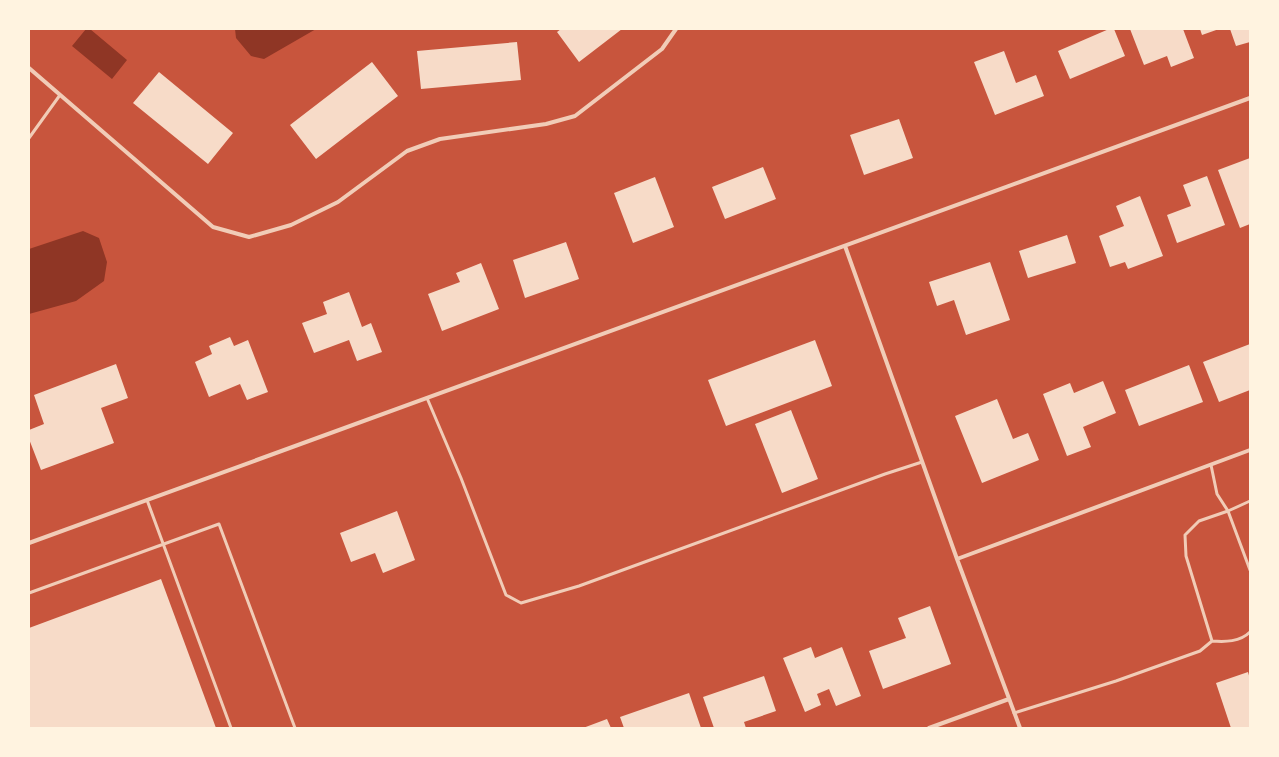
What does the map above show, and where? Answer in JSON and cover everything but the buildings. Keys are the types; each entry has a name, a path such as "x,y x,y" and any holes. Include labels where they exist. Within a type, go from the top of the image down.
{"street":[{"path":"29,68 213,227 249,237 291,225 338,202 407,151 440,139 546,124 575,116 662,49 676,29"},
{"path":"29,543 1250,98"},
{"path":"845,246 957,559 1020,728"},
{"path":"957,559 1250,450"},
{"path":"929,728 1009,699"}],"lane":[{"path":"29,138 60,95"},
{"path":"427,398 461,478 506,595 521,603 579,586 884,474 922,462"},
{"path":"1210,465 1217,494 1228,511 1250,570"},
{"path":"147,500 231,728"},
{"path":"1212,641 1186,556 1185,535 1198,521 1228,511 1250,501"},
{"path":"29,593 219,524 295,728"},
{"path":"1014,713 1116,681 1200,651 1212,641 1229,642 1247,635 1250,632"}],"shaded area":[{"path":"86,29 90,29 127,60 112,79 72,46"},
{"path":"235,29 316,29 264,59 251,56 236,38"},
{"path":"83,231 99,238 107,262 104,281 76,301 29,314 29,249"}]}
